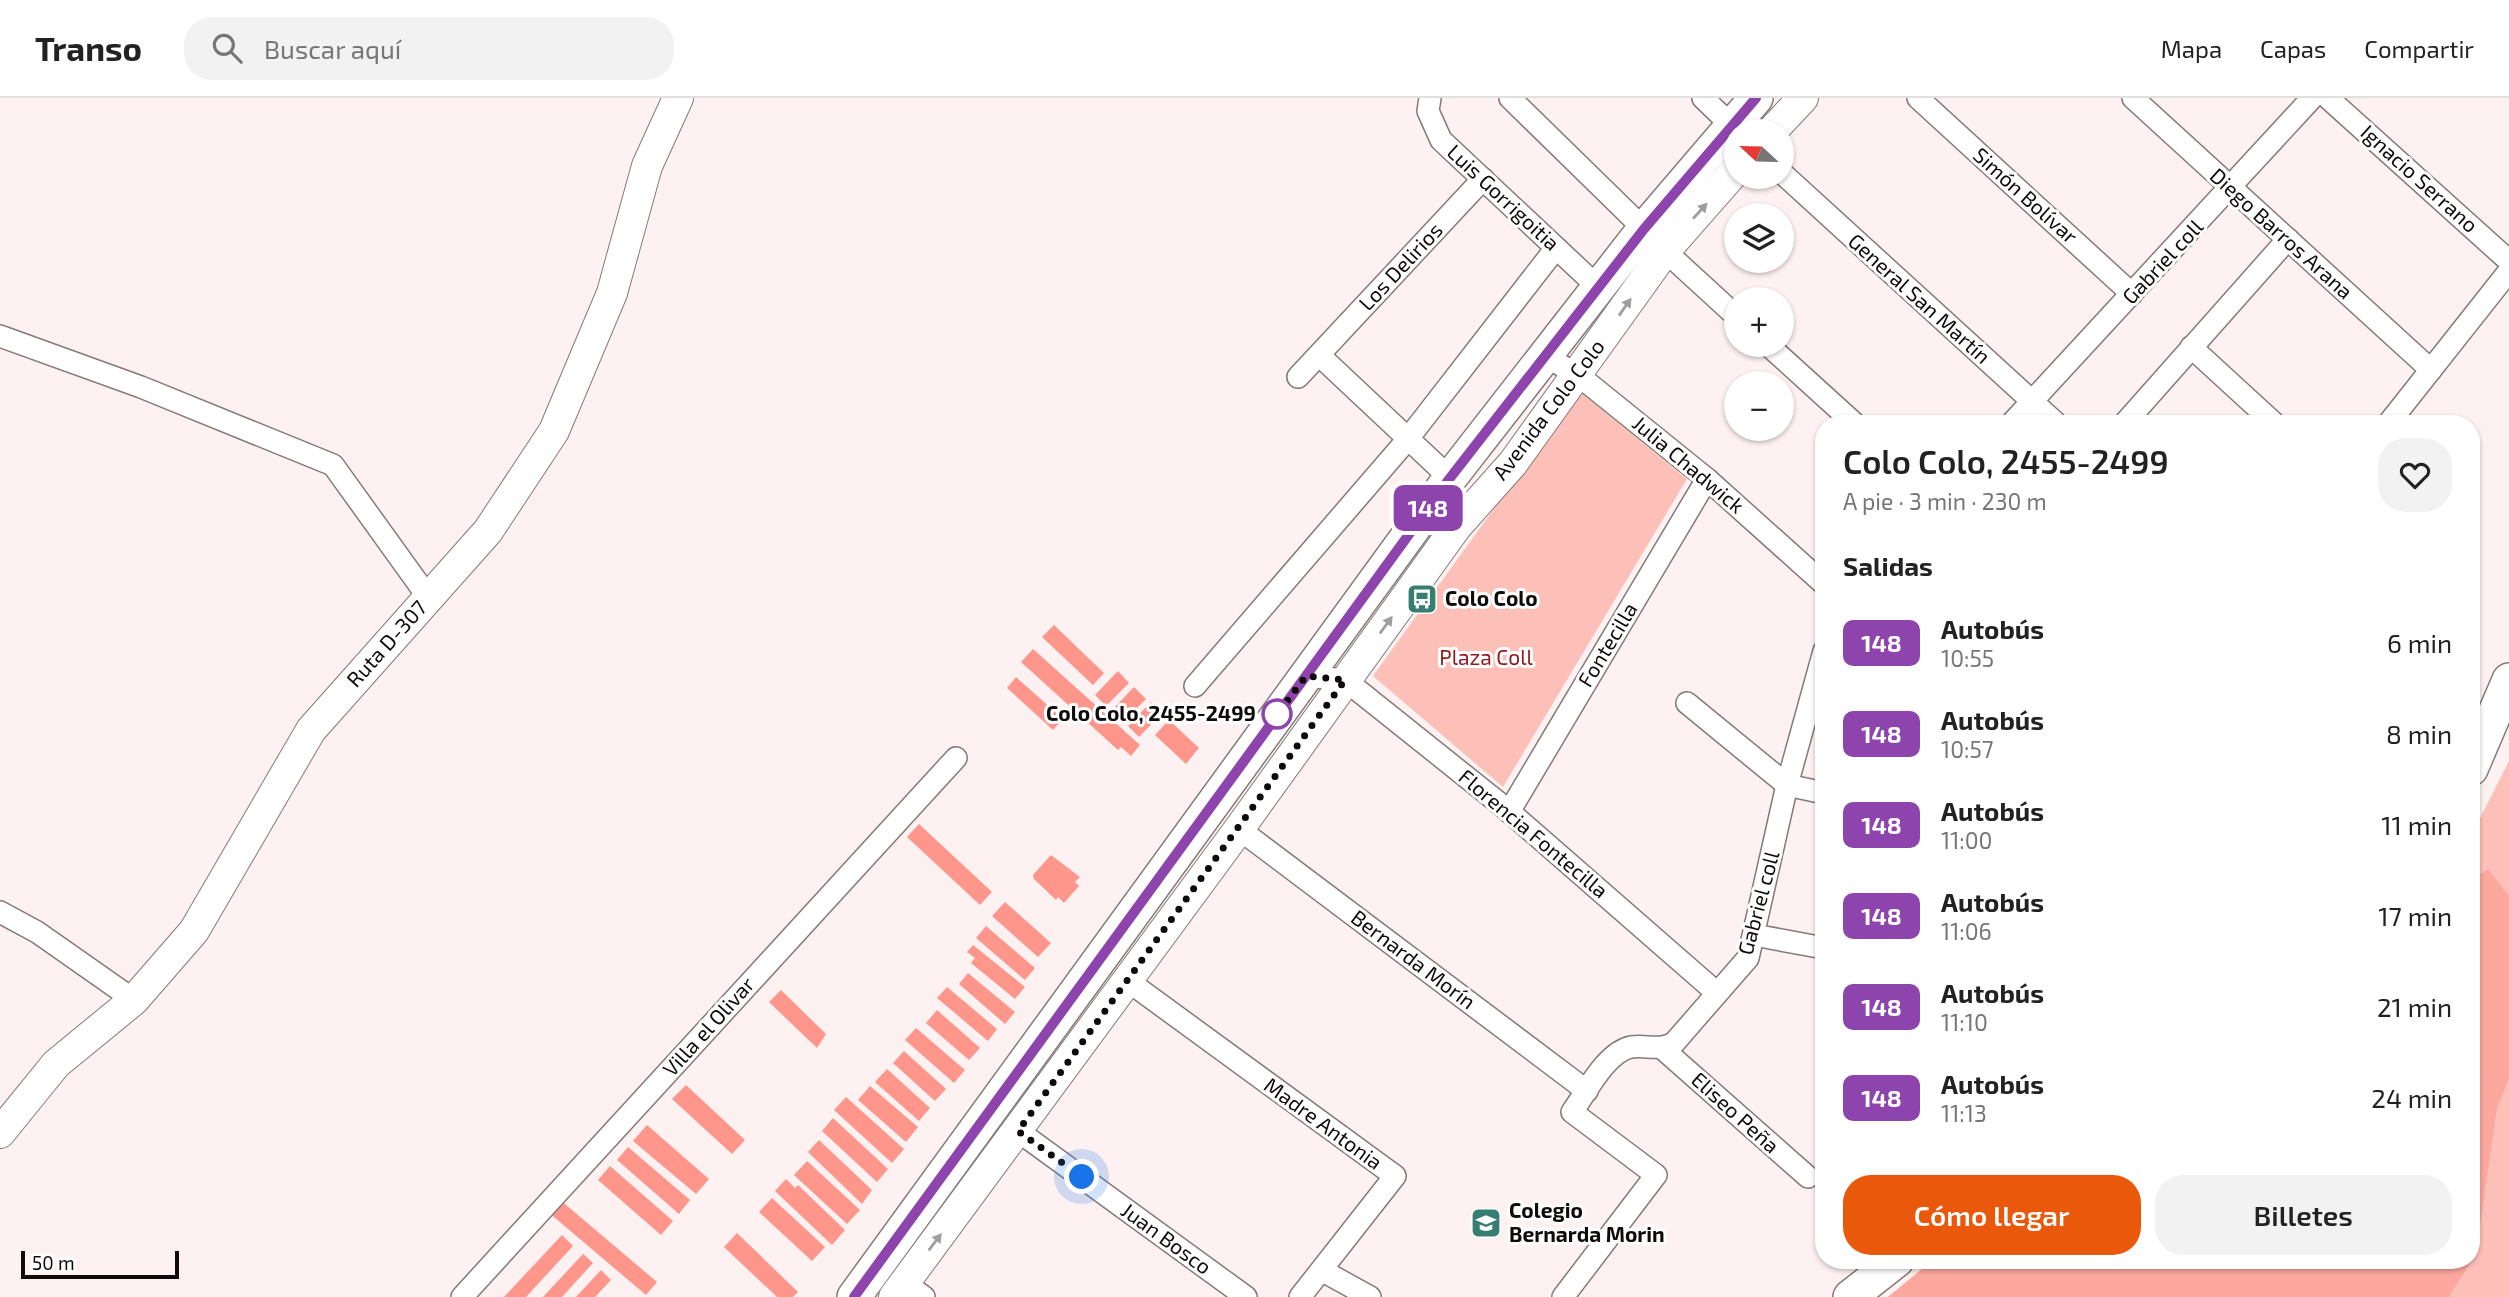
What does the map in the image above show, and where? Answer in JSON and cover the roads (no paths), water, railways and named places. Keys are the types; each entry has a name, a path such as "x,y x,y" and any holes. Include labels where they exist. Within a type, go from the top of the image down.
{"main road":[{"name":"Avenida Colo Colo","path":"1738,119 1756,98"},
{"name":"Avenida Colo Colo","path":"854,1297 1450,478 1598,288 1654,240 1724,138"},
{"path":"2480,748 2509,680"},
{"path":"1850,1297 1886,1269"}],"street":[{"name":"Ruta D-307","path":"0,1133 56,1064 134,1000 194,931 311,730 488,531 554,431 612,293 648,166 678,98"},
{"name":"Luis Gorrigoitia","path":"1430,98 1428,111 1441,140 1598,288"},
{"path":"1510,98 1724,305"},
{"path":"1703,98 1725,119"},
{"path":"1784,119 1804,98"},
{"name":"Simón Bolívar","path":"1918,98 2132,294"},
{"name":"Diego Barros Arana","path":"2133,98 2431,370"},
{"name":"Gabriel coll","path":"2019,415 2312,98"},
{"name":"Ignacio Serrano","path":"2328,98 2509,261"},
{"name":"Los Delirios","path":"1298,377 1483,179"},
{"name":"Avenida Colo Colo","path":"908,1292 1018,1131 1457,526 1513,463 1578,375 1654,240 1724,180"},
{"name":"General San Martín","path":"1794,184 2047,415"},
{"path":"2132,415 2288,239"},
{"path":"1195,686 1407,440 1556,248"},
{"path":"2395,415 2509,271"},
{"path":"0,336 141,387 333,465 428,597"},
{"path":"2191,347 2265,415"},
{"path":"1319,355 1450,478"},
{"name":"Julia Chadwick","path":"1545,356 1578,375 1707,479 1815,576"},
{"path":"1781,357 1845,415"},
{"name":"Fontecilla","path":"1509,812 1707,479"},
{"path":"1306,676 1345,680"},
{"name":"Florencia Fontecilla","path":"1345,680 1509,812 1717,993"},
{"name":"Gabriel coll","path":"1663,1049 1680,1037 1748,958 1787,785 1815,684"},
{"path":"1687,703 1787,785 1815,791"},
{"name":"Villa el Olivar","path":"462,1297 956,758"},
{"name":"Bernarda Morín","path":"1239,829 1587,1091"},
{"path":"0,912 37,932 134,1000"},
{"path":"1754,935 1815,946"},
{"name":"Madre Antonia","path":"1128,981 1395,1176 1300,1297"},
{"path":"1563,1297 1656,1175 1572,1112 1613,1057 1624,1049 1646,1046 1663,1049"},
{"name":"Eliseo Peña","path":"1663,1049 1808,1177"},
{"name":"Juan Bosco","path":"1018,1131 1246,1297"},
{"path":"1323,1271 1370,1297"}],"place":[{"name":"Colo Colo","path":"1422,599"},
{"name":"Colo Colo, 2455-2499","path":"1277,714"},
{"name":"Colegio Bernarda Morin","path":"1486,1223"}],"park label":[{"name":"Plaza Coll","path":"1486,658"}]}
